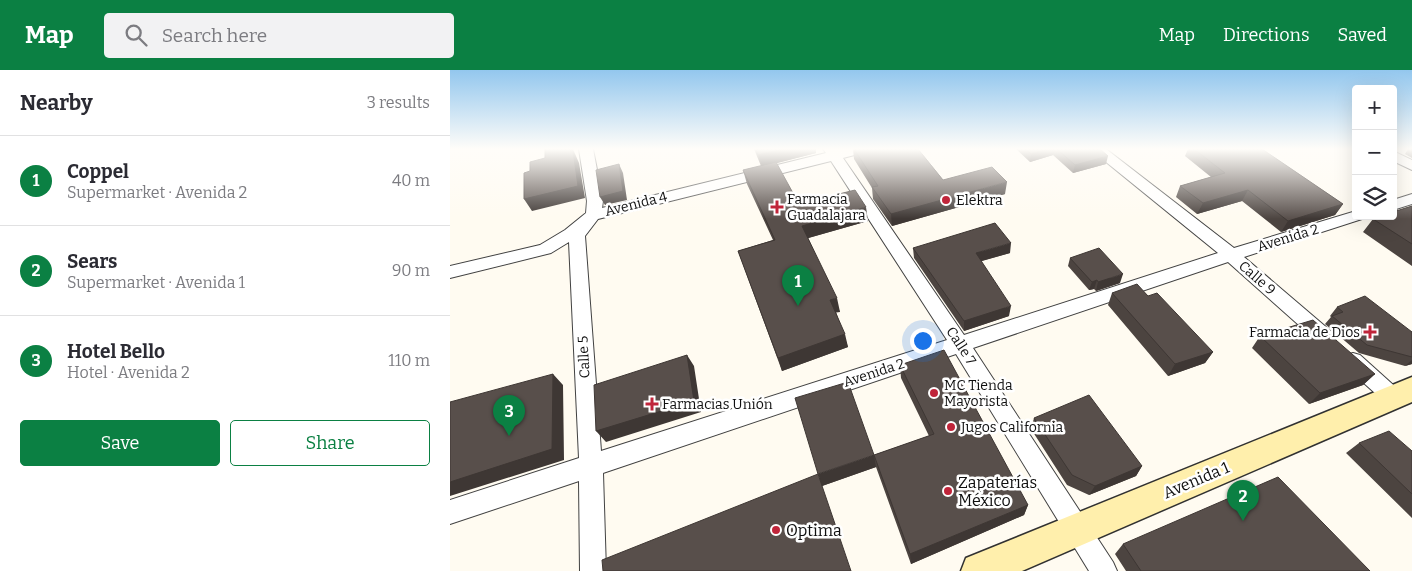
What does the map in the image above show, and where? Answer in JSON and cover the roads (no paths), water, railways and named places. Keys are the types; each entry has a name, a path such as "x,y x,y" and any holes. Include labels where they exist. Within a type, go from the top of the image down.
{"main road":[{"name":"Avenida 1","path":"979,571 1078,528 1406,399"}],"street":[{"path":"590,172 596,201 593,215"},
{"name":"Avenida 4","path":"450,272 545,249 571,234 593,215 755,172"},
{"name":"Calle 7","path":"846,172 960,344 1104,571"},
{"name":"Calle 9","path":"1126,172 1231,255 1406,399"},
{"path":"1397,203 1412,199"},
{"name":"Calle 5","path":"593,215 577,234 591,467 593,571"},
{"name":"Avenida 2","path":"450,512 1231,255 1352,217"}],"place":[{"name":"Elektra","path":"946,200"},
{"name":"Farmacia Guadalajara","path":"777,207"},
{"name":"Coppel","path":"798,306"},
{"name":"Farmacia de Dios","path":"1370,332"},
{"name":"MC Tienda Mayorista","path":"934,393"},
{"name":"Farmacias Unión","path":"652,404"},
{"name":"Jugos California","path":"951,427"},
{"name":"Hotel Bello","path":"509,436"},
{"name":"Zapaterías México","path":"948,491"},
{"name":"Sears","path":"1243,521"},
{"name":"Optima","path":"776,530"}]}
